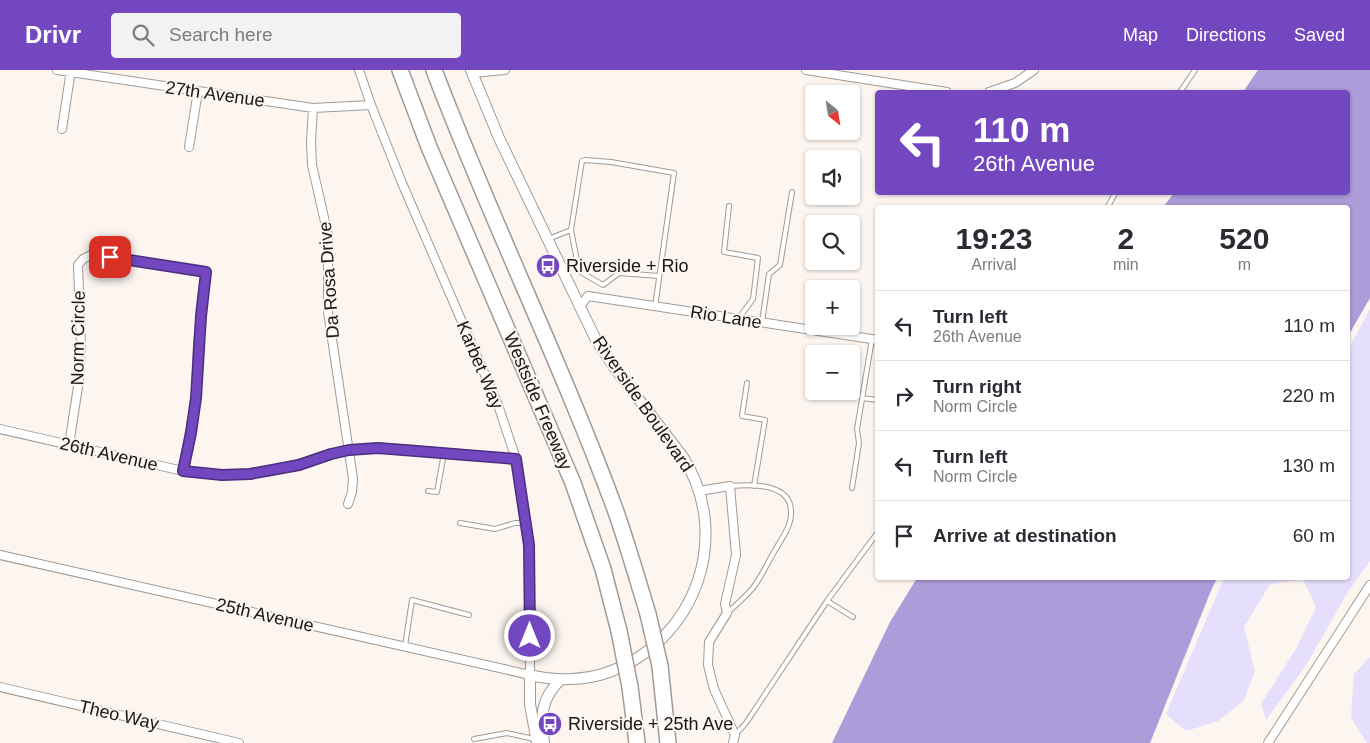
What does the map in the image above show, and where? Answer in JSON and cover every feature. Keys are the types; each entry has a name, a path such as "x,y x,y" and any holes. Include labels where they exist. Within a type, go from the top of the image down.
{"highway":[{"name":"Westside Freeway","path":"400,70 429,147 573,482 604,569 630,687 636,743"},
{"name":"Westside Freeway","path":"434,70 459,136 614,508 648,614 660,666 668,743"}],"street":[{"name":"27th Avenue","path":"57,70 313,108"},
{"name":"Karbet Way","path":"359,70 402,183 498,406 516,459 530,561 530,675"},
{"path":"472,72 505,70"},
{"path":"806,70 935,90"},
{"path":"869,79 871,70"},
{"path":"1004,90 1034,70"},
{"path":"62,129 71,71"},
{"name":"Riverside Boulevard","path":"472,72 499,138 579,307 603,352 683,457 692,472 699,491 705,526 703,563 695,589 679,619 670,631 638,658 610,672 560,680 530,675"},
{"path":"189,147 198,91"},
{"path":"313,108 371,105"},
{"name":"Da Rosa Drive","path":"313,108 312,165 328,235 328,312 353,479 352,492 348,504"},
{"name":"Norm Circle","path":"69,445 79,380 81,345 78,265 83,259 93,254 206,272 200,327 196,398 183,471"},
{"name":"Rio Lane","path":"579,307 588,296 874,339"},
{"name":"26th Avenue","path":"0,429 183,471 222,475 250,474 299,465 349,450 378,448 516,459"},
{"path":"699,491 730,486 736,555 726,604 727,613 710,642 708,665 714,689 734,739"},
{"name":"25th Avenue","path":"0,555 530,675"},
{"path":"1268,743 1370,585"},
{"path":"530,675 530,704 539,742"},
{"path":"539,742 543,705 550,689 560,680"},
{"name":"Theo Way","path":"0,687 239,743"}],"lane":[{"path":"1181,90 1195,70"},
{"path":"603,285 578,271 571,230 582,161 611,162 674,174 655,306"},
{"path":"762,322 769,274 780,264 792,192"},
{"path":"729,206 724,252 758,258 753,299 738,319"},
{"path":"547,239 571,230"},
{"path":"602,298 603,285 619,273 659,276"},
{"path":"852,488 859,442 857,429 874,339"},
{"path":"747,383 742,416 765,420 754,486"},
{"path":"862,398 875,400"},
{"path":"428,491 437,492 444,453"},
{"path":"727,613 753,588 786,530 791,514 790,503 785,494 777,489 754,486 730,486"},
{"path":"460,524 495,529 515,523 526,523"},
{"path":"734,739 827,601 875,536"},
{"path":"405,646 412,600 469,615"},
{"path":"827,601 853,617"},
{"path":"474,739 507,733 539,742"}],"shaded area":[{"path":"1258,70 1370,70 1370,298 1350,333 1350,205 1165,205 1172,195 1350,195 1350,90 1244,90"},
{"path":"1370,309 1370,561 1347,593 1307,664 1266,720 1261,704 1297,647 1316,607 1303,580 1350,580 1350,346"},
{"path":"916,580 1216,580 1150,743 832,743 890,622"},
{"path":"1223,580 1296,580 1270,584 1244,627 1255,672 1243,701 1218,721 1186,731 1166,714"},
{"path":"1370,657 1370,743 1367,743 1351,718 1354,674"}],"place":[{"name":"Riverside + Rio","path":"548,266"},
{"name":"Riverside + 25th Ave","path":"550,724"}],"route":[{"path":"110,257 206,272 198,343 196,398 183,471 222,475 250,474 299,465 349,450 378,448 516,459 529,545 530,636"}]}
